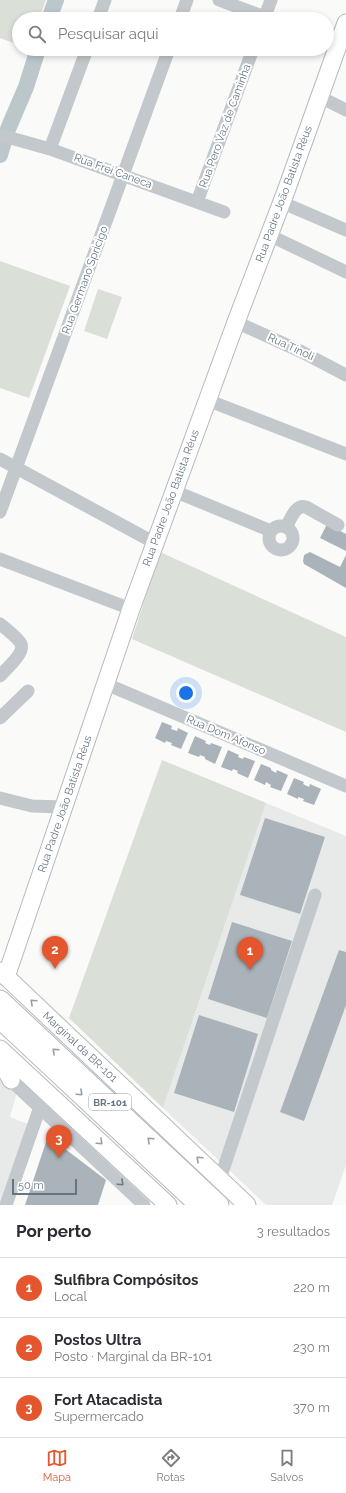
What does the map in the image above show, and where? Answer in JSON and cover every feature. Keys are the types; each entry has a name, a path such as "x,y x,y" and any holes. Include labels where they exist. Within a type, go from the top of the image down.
{"highway":[{"name":"BR-101","path":"0,1000 219,1205"},
{"name":"BR-101","path":"0,1019 199,1205"}],"main road":[{"name":"Rua Padre João Batista Réus","path":"3,974 64,807 131,609 207,400 282,202 346,23"},
{"name":"Marginal da BR-101","path":"3,974 247,1205"},
{"path":"0,1049 168,1205"},
{"path":"0,1058 5,1075"}],"street":[{"path":"101,12 105,0"},
{"path":"183,12 187,0"},
{"path":"219,0 250,12"},
{"path":"268,12 271,0"},
{"path":"50,149 84,56"},
{"name":"Rua Germano Spricigo","path":"0,512 166,56"},
{"name":"Rua Pero Vaz de Caminha","path":"197,202 250,56"},
{"path":"320,97 346,110"},
{"name":"Rua Frei Caneca","path":"0,135 50,149 224,212"},
{"path":"282,202 346,230"},
{"path":"269,235 346,272"},
{"name":"Rua Tínoli","path":"236,322 302,352 346,375"},
{"path":"207,400 346,454"},
{"path":"0,459 155,543"},
{"path":"174,491 271,531"},
{"path":"286,527 298,508 301,506 306,507 338,525"},
{"path":"278,526 286,527 292,532 293,540 290,547 284,551 276,550 270,545 268,538 271,531 278,526"},
{"path":"0,559 131,609"},
{"path":"0,624 21,643 22,648 20,654 0,676"},
{"name":"Rua Dom Afonso","path":"106,684 346,786"},
{"path":"0,718 28,691"},
{"path":"0,798 32,806 64,807"},
{"path":"220,1180 315,895"},
{"path":"5,1075 144,1205"},
{"path":"6,1205 40,1107"}],"shaded area":[{"path":"0,0 46,0 42,12 12,12 12,42 0,38"},
{"path":"0,261 70,286 29,398 0,388"},
{"path":"98,289 122,297 107,339 84,331"},
{"path":"160,552 346,637 346,732 132,639"},
{"path":"162,760 266,803 163,1108 69,1018"},
{"path":"266,803 346,836 346,1165 332,1205 266,1205 163,1108"},
{"path":"0,1074 18,1089 10,1117 30,1125 0,1205"}],"building":[{"path":"327,524 346,534 346,551 320,538"},
{"path":"310,552 340,567 346,555 346,588 304,564 304,555"},
{"path":"162,722 172,726 171,729 177,731 178,728 188,733 181,749 171,745 172,743 166,741 165,743 155,738"},
{"path":"195,736 206,741 205,743 210,745 211,743 222,747 215,764 205,759 205,757 200,755 199,757 188,753"},
{"path":"228,750 239,755 238,757 243,759 244,757 255,761 248,778 237,773 238,771 233,769 232,771 221,767"},
{"path":"261,764 271,768 271,770 276,773 277,770 288,775 281,791 270,787 271,785 266,782 265,785 254,780"},
{"path":"294,778 304,782 303,784 309,787 310,784 321,789 314,805 303,801 304,799 298,797 298,799 287,794"},
{"path":"265,818 325,837 300,914 240,895"},
{"path":"232,922 292,941 267,1018 208,999"},
{"path":"339,950 346,952 346,1005 304,1121 280,1112"},
{"path":"199,1015 258,1034 234,1112 174,1093"},
{"path":"48,1136 106,1180 98,1205 25,1205"}],"waterway":[{"path":"52,12 56,0"},
{"path":"8,129 26,87 36,56"},
{"path":"0,155 4,141"}],"place":[{"name":"Postos Ultra","path":"55,969"},
{"name":"Sulfibra Compósitos","path":"250,970"},
{"name":"Fort Atacadista","path":"59,1158"}]}
